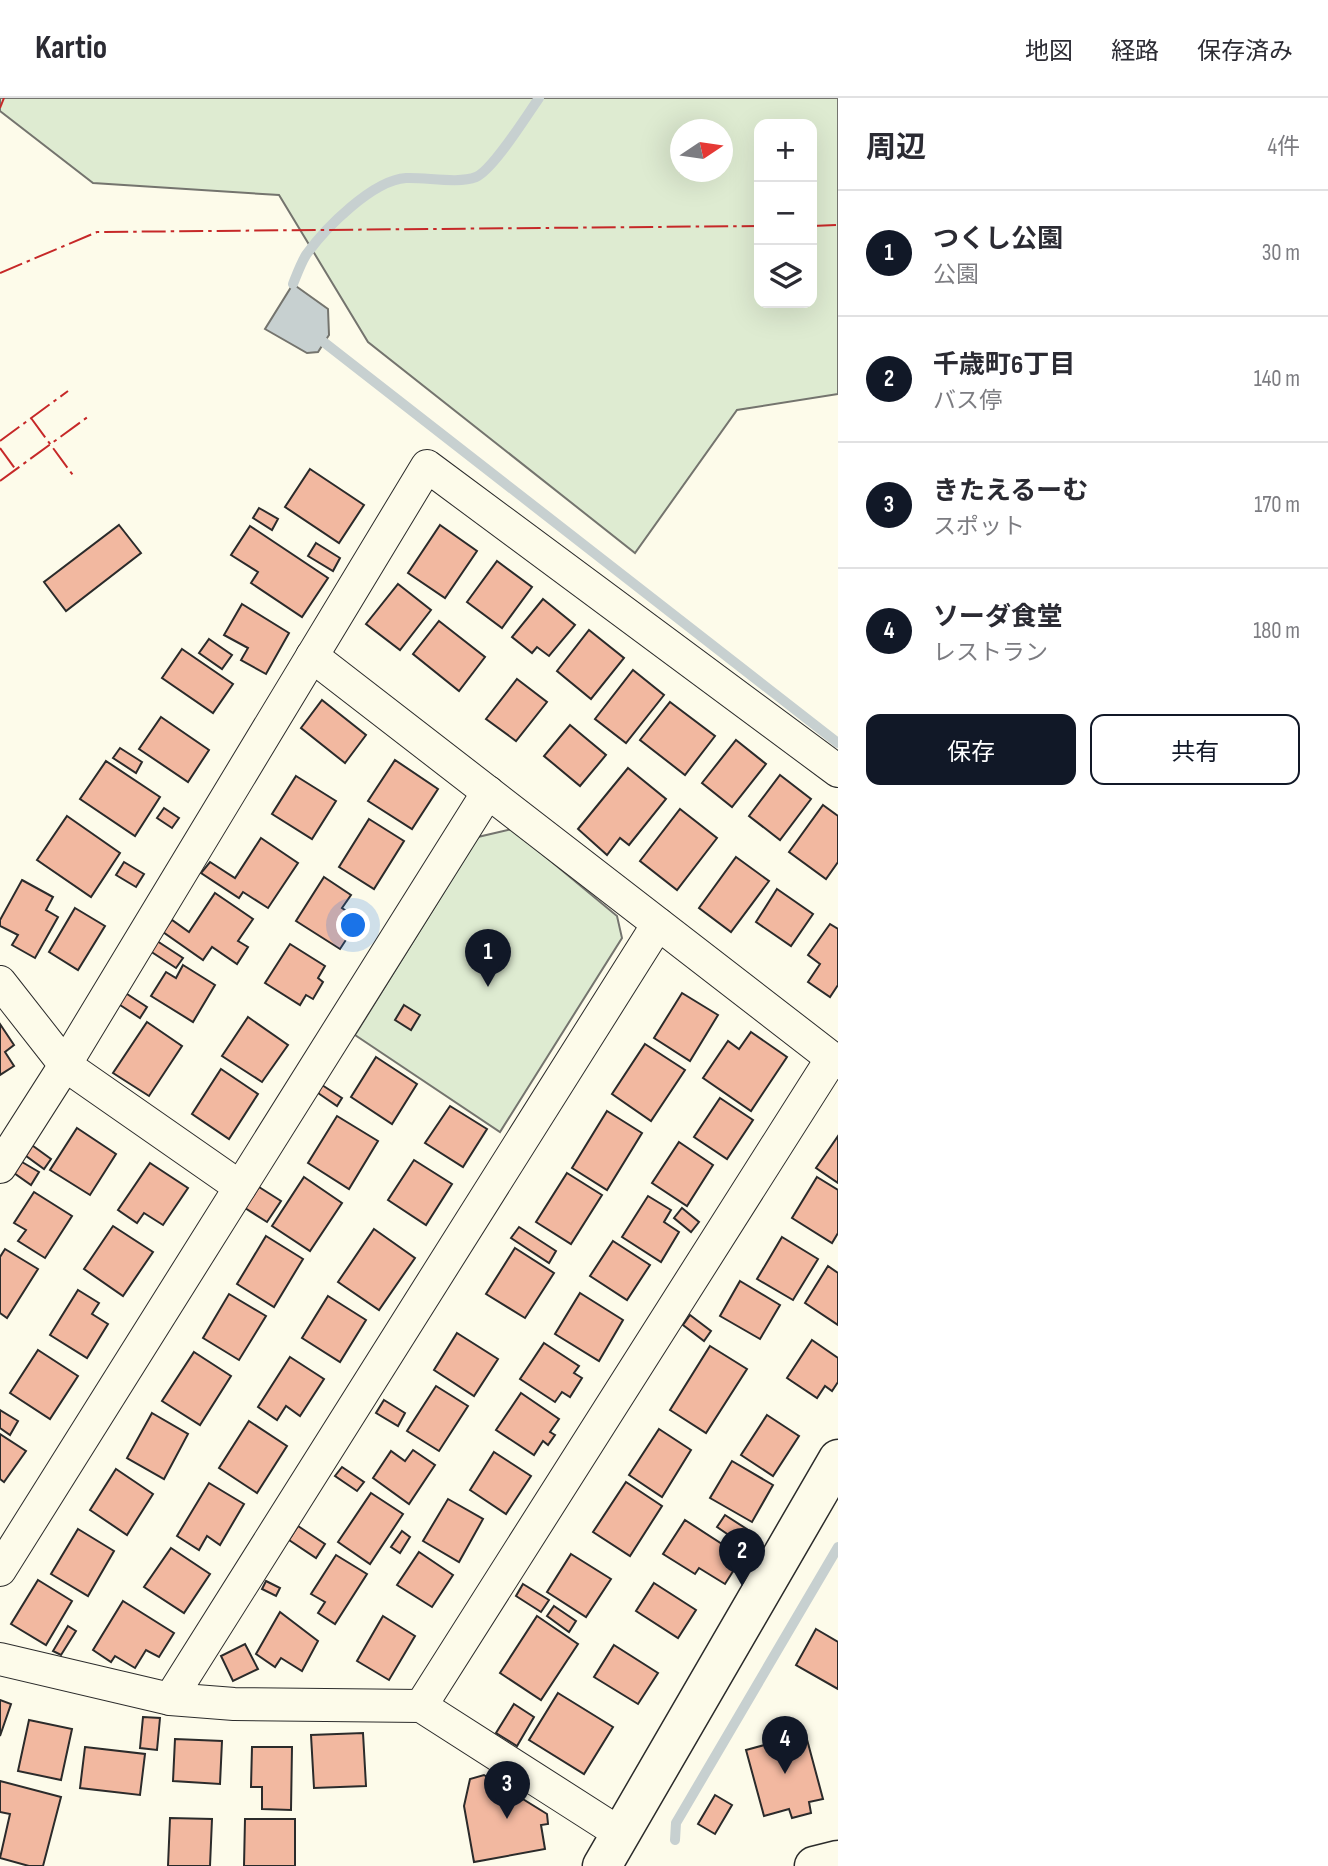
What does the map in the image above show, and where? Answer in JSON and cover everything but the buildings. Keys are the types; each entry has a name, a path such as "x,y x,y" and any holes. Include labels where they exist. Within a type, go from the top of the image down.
{"street":[{"path":"0,1167 65,1065 427,466 838,771"},
{"path":"312,656 835,1061 421,1706"},
{"path":"0,1570 488,792"},
{"path":"170,1699 658,924"},
{"path":"0,982 65,1065 240,1187"},
{"path":"602,1866 838,1459"},
{"path":"0,1659 170,1699 234,1704 421,1706 621,1834"},
{"path":"814,1866 838,1860"}],"green space":[{"path":"0,98 838,98 838,394 737,410 635,553 368,342 279,195 93,183 0,111"},
{"path":"512,829 617,916 622,938 500,1132 355,1035 478,837"}],"shaded area":[{"path":"293,284 328,309 329,335 318,352 307,353 265,329"}],"waterway":[{"path":"293,284 304,258 314,244 337,219 365,196 379,187 406,178 451,180 476,177 500,153 539,98"},
{"path":"321,340 838,743"},
{"path":"675,1840 676,1823 838,1547"}],"power":[{"path":"0,108 4,98"},
{"path":"817,226 838,225"},
{"path":"0,273 97,232 754,226"},
{"path":"0,441 68,391"},
{"path":"0,481 89,416"},
{"path":"31,418 75,478"},
{"path":"0,448 16,470"}],"place":[{"name":"つくし公園","path":"488,987"},
{"name":"千歳町6丁目","path":"742,1586"},
{"name":"ソーダ食堂","path":"785,1774"},
{"name":"きたえるーむ","path":"507,1819"}]}
